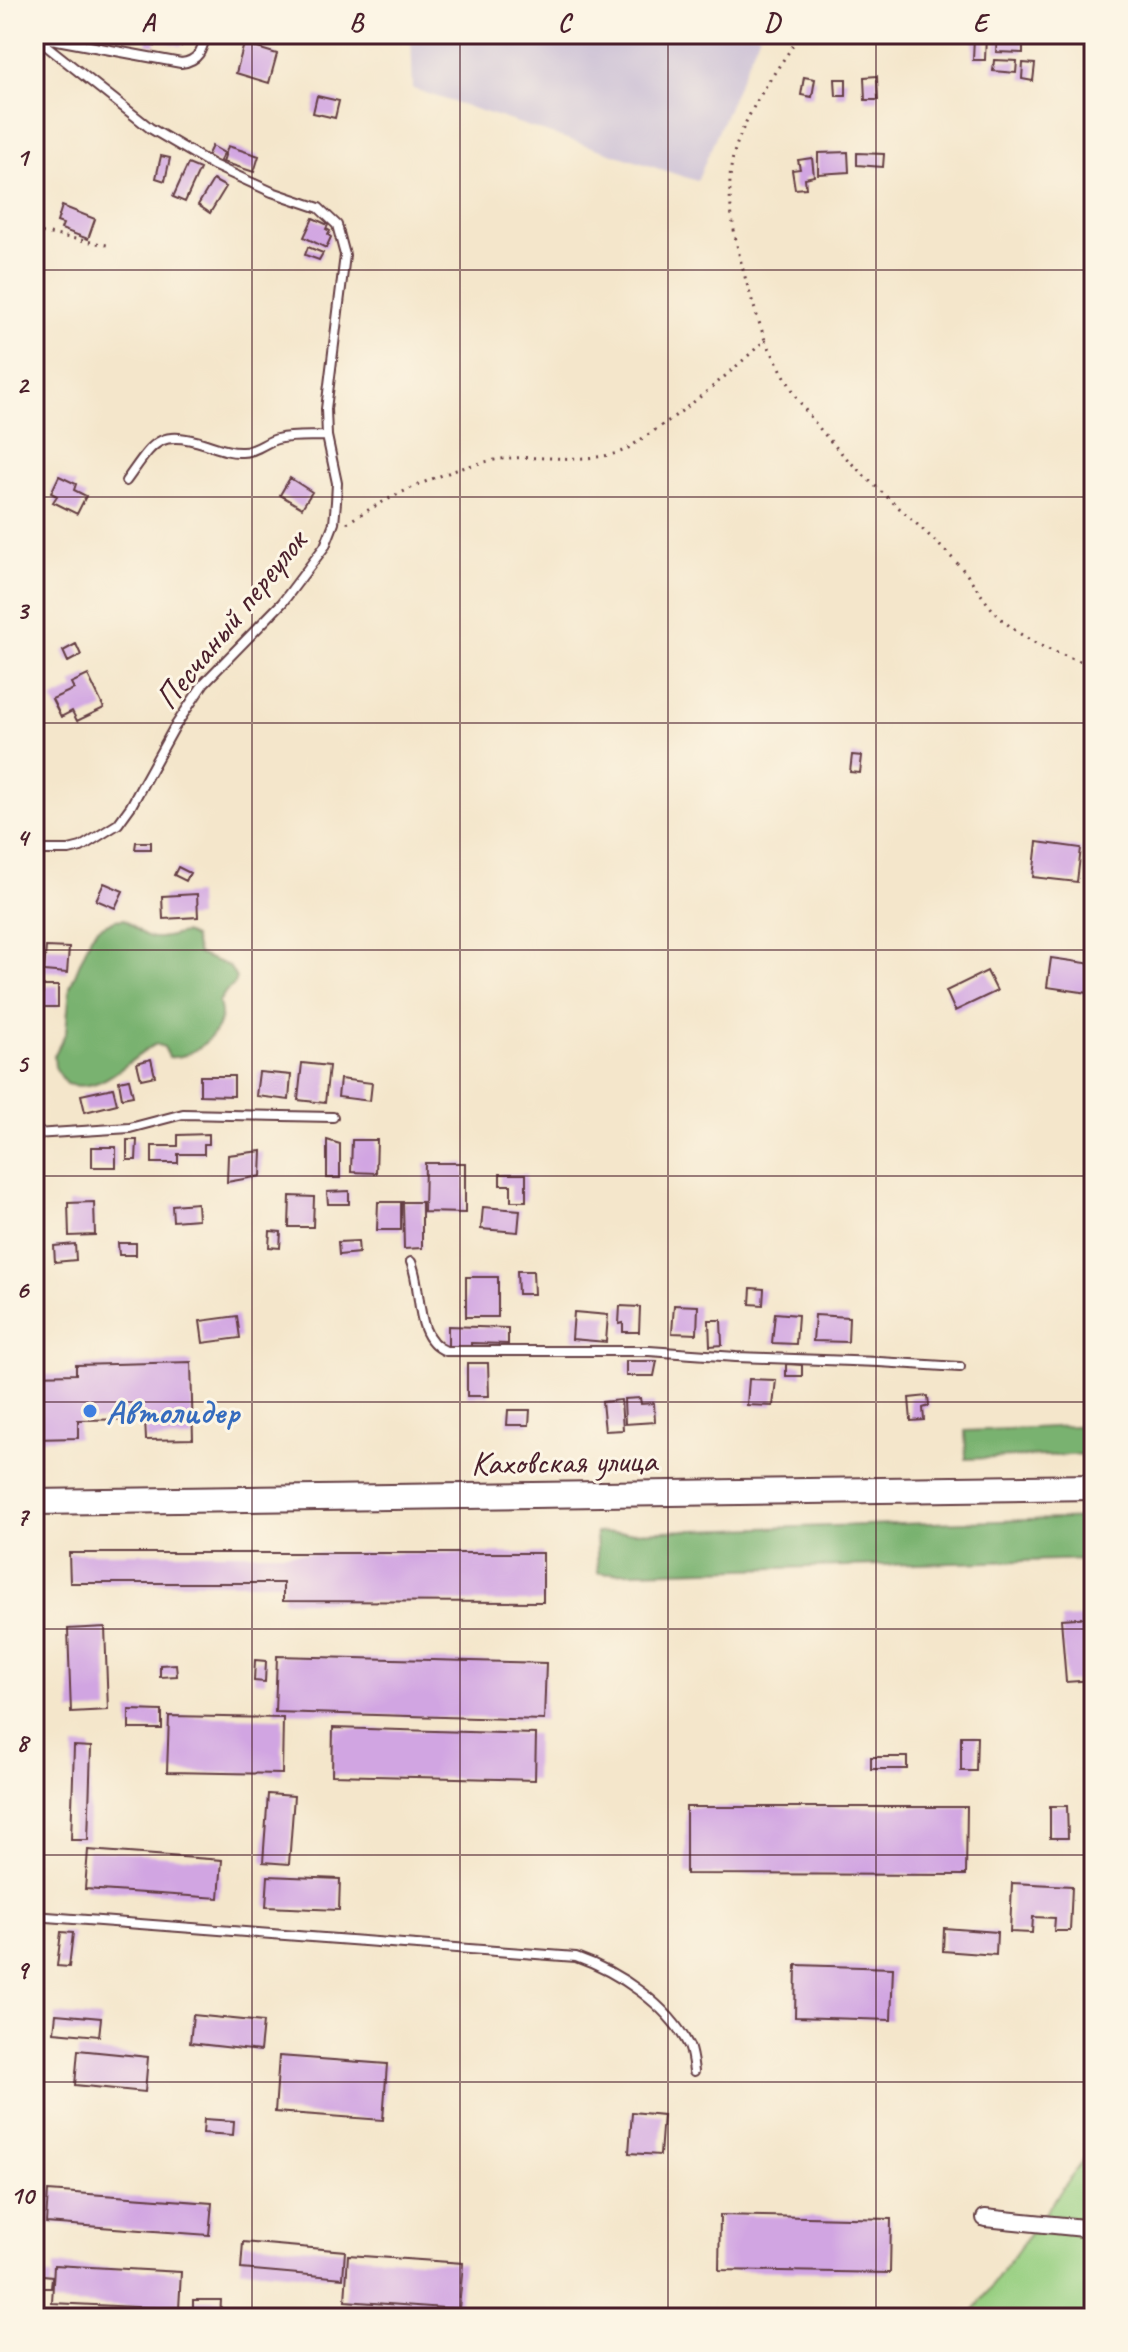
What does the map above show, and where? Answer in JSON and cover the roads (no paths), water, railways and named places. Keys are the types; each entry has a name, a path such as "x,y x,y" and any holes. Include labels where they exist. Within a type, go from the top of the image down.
{"main road":[{"name":"Каховская улица","path":"34,1502 1094,1487"}],"street":[{"path":"985,2218 1094,2229"}],"lane":[{"path":"34,36 181,63 190,62 198,56 206,34"},
{"name":"Песчаный переулок","path":"34,36 150,128 213,165 272,192 319,208 337,225 345,255 326,409 327,436 337,483 331,533 318,558 282,603 204,683 118,824 81,847 34,850"},
{"path":"126,481 156,443 170,437 244,452 280,438 327,436"},
{"path":"34,1134 130,1128 183,1114 333,1117"},
{"path":"411,1262 417,1275 427,1331 434,1344 446,1351 649,1351 960,1367"},
{"path":"34,1916 576,1957 611,1971 637,1989 671,2020 691,2050 694,2071"}],"place":[{"name":"Автолидер","path":"90,1411"}]}
